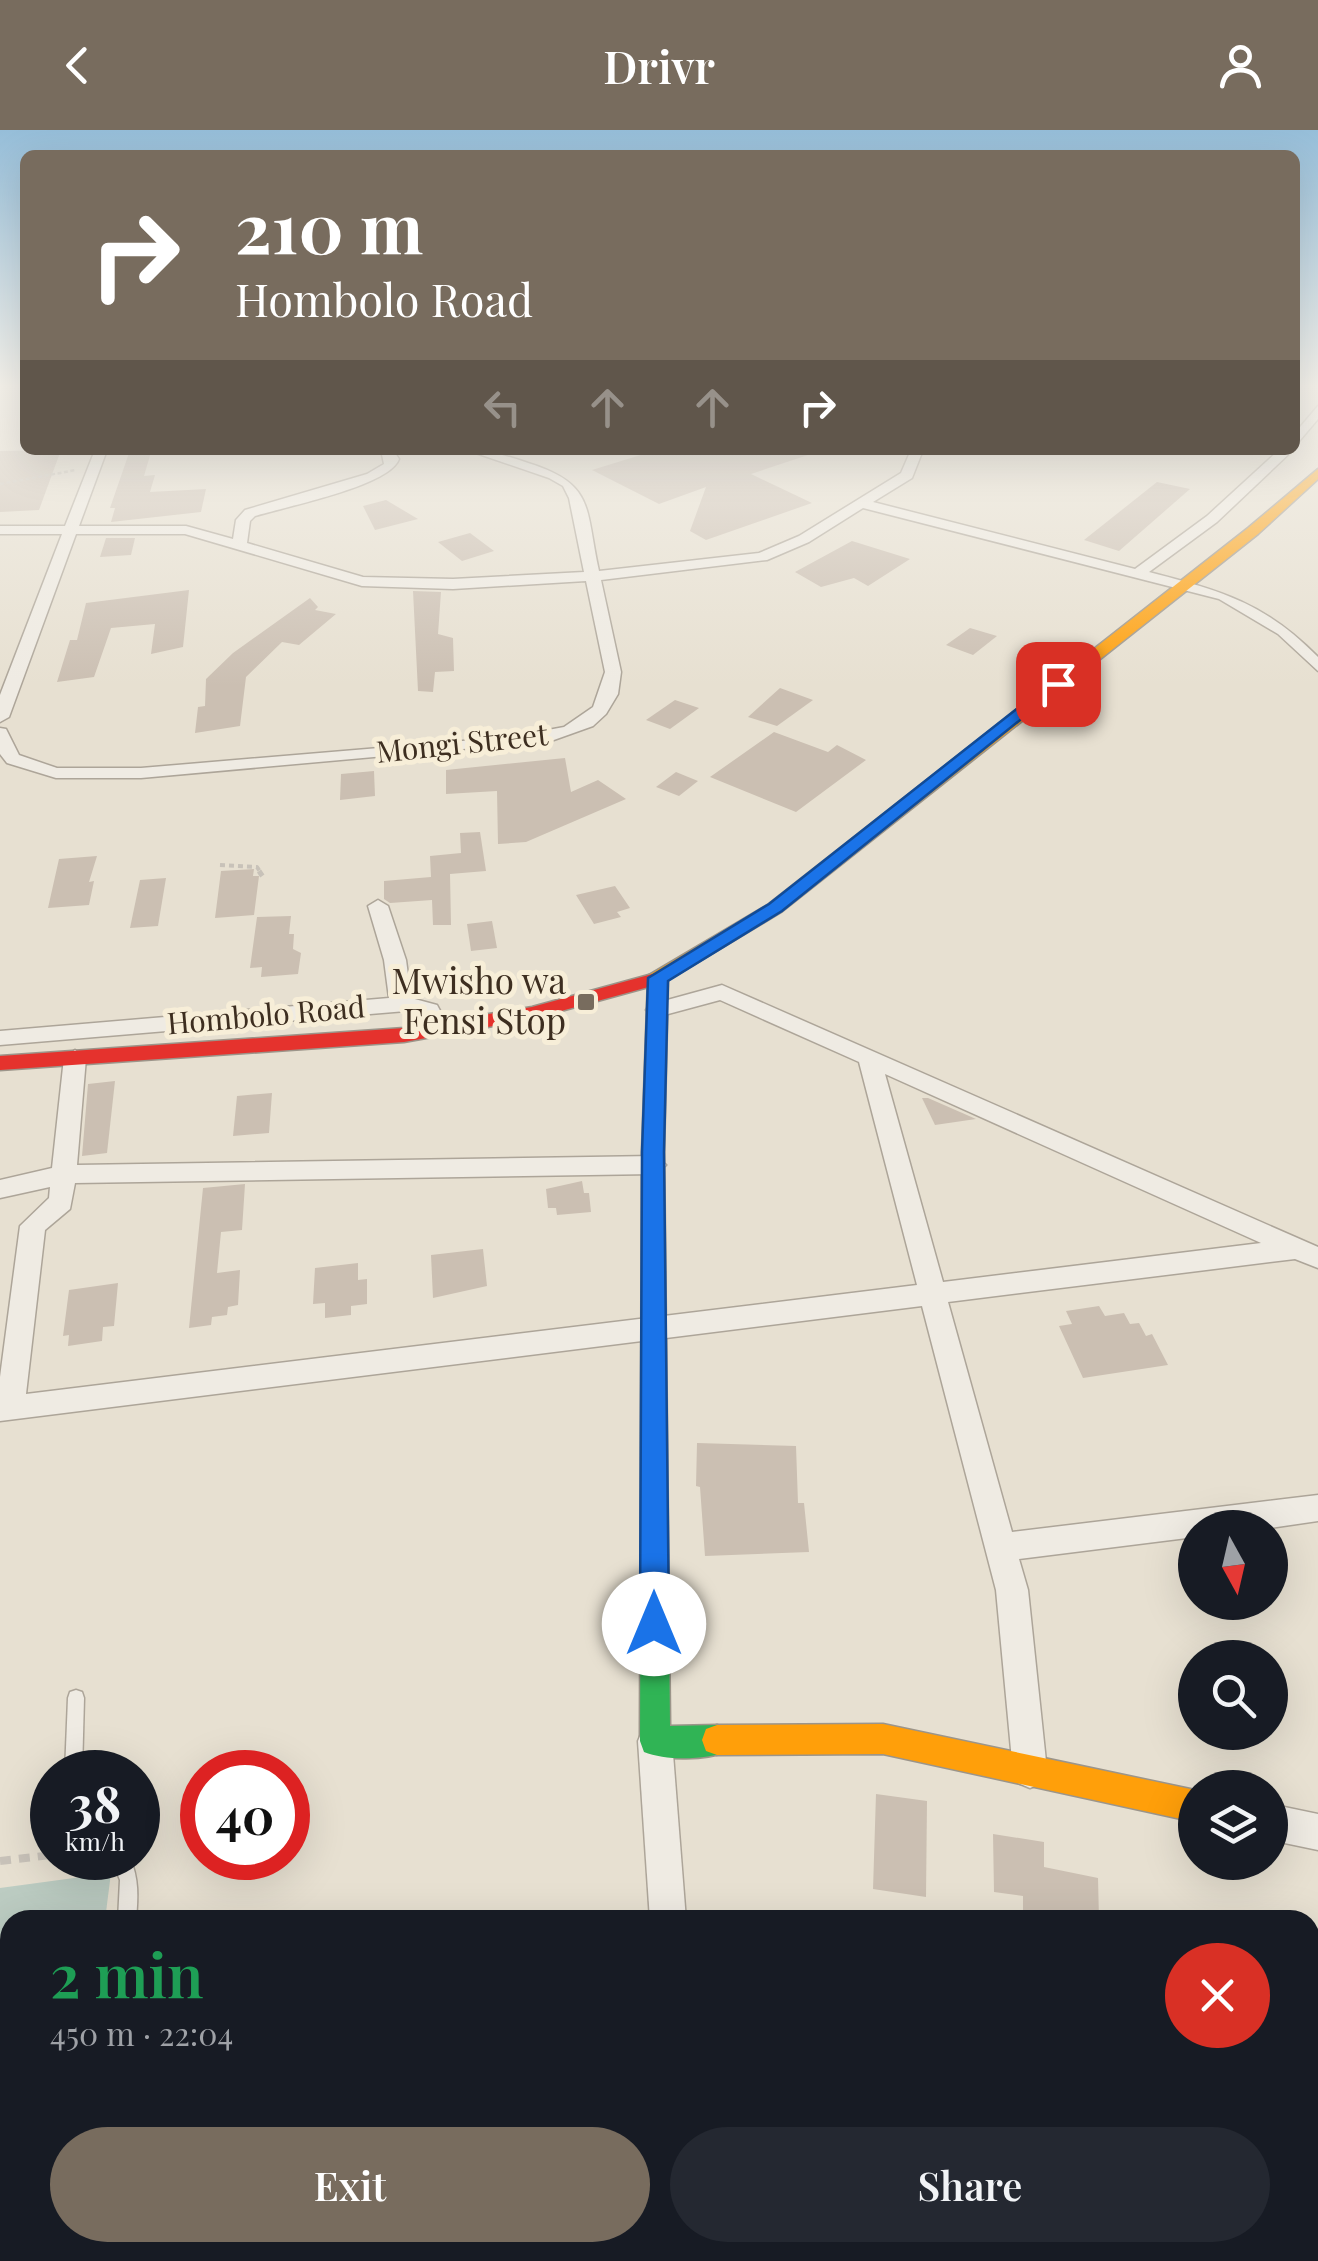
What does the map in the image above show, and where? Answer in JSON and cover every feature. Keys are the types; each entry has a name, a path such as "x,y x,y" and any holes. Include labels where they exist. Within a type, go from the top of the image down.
{"street":[{"path":"0,718 86,487"},
{"path":"240,543 243,520 250,513 334,487"},
{"name":"Mongi Street","path":"0,733 7,764 56,773 141,772 508,742 578,729 597,716 612,692 594,576 576,498 570,487"},
{"path":"0,530 155,527 240,543 330,575 362,581 453,584 594,576 762,556 804,539 886,487"},
{"path":"1137,574 1212,519 1247,487"},
{"name":"Hombolo Road","path":"0,1062 253,1048 440,1029 532,1014 658,978 775,908 1183,585 1300,487"},
{"path":"860,503 1224,596 1261,615 1318,666"},
{"path":"378,906 395,960 401,1005"},
{"path":"658,978 654,1165 655,1742 667,1910"},
{"path":"657,1010 722,992 1307,1254"},
{"path":"0,1038 401,1005 429,1010 440,1029"},
{"path":"869,1056 1012,1590 1030,1771"},
{"path":"75,1058 61,1202 33,1226 5,1408 933,1292 1307,1254"},
{"path":"0,1188 65,1174 654,1165"},
{"path":"1000,1548 1318,1508"},
{"path":"655,1742 882,1739 1178,1802"},
{"path":"1288,1826 1318,1832"}],"lane":[{"path":"74,1750 76,1698"},
{"path":"128,1910 130,1880"}],"path":[{"path":"220,865 257,867 265,880"},
{"path":"0,1861 30,1858"}],"shaded area":[{"path":"59,1880 110,1880 106,1910 0,1910 0,1888"}],"building":[{"path":"0,487 47,487 39,510 0,512"},
{"path":"117,487 151,487 150,492 206,489 201,512 111,522 115,508 110,508"},
{"path":"626,487 705,487 659,504"},
{"path":"706,487 779,487 812,503 706,540 690,531"},
{"path":"1150,487 1190,489 1119,551 1084,540"},
{"path":"386,500 418,519 375,530 363,506"},
{"path":"470,533 494,551 462,561 438,542"},
{"path":"106,538 135,538 131,555 100,557"},
{"path":"852,541 910,559 868,586 854,578 821,587 795,572"},
{"path":"189,590 183,647 151,654 155,624 111,628 94,677 57,682 70,640 77,640 86,603"},
{"path":"413,591 441,592 438,634 453,638 454,671 435,672 433,692 418,691"},
{"path":"310,598 318,607 315,610 336,614 299,645 282,642 246,677 240,726 195,733 198,707 205,706 206,679 233,653"},
{"path":"970,628 997,636 973,655 946,645"},
{"path":"780,688 813,700 777,726 748,717"},
{"path":"675,700 699,708 670,729 646,720"},
{"path":"774,732 828,752 837,745 866,760 796,812 710,777"},
{"path":"565,758 571,792 598,780 626,799 526,842 498,844 497,791 446,794 446,770"},
{"path":"374,771 375,796 340,800 341,774"},
{"path":"676,772 698,781 679,796 656,787"},
{"path":"480,832 486,871 450,874 451,925 433,925 432,900 390,903 384,899 384,881 431,877 430,856 461,853 460,833"},
{"path":"97,856 89,882 94,881 89,905 48,908 59,859"},
{"path":"254,869 253,876 259,876 254,915 215,918 221,871"},
{"path":"166,878 158,926 130,928 140,880"},
{"path":"615,886 630,908 617,912 621,917 594,924 576,895"},
{"path":"291,916 289,934 294,934 293,949 301,953 298,974 261,977 262,967 250,968 257,917"},
{"path":"492,921 497,948 471,951 467,924"},
{"path":"115,1081 107,1153 82,1156 88,1084"},
{"path":"272,1093 269,1133 233,1136 237,1096"},
{"path":"922,1098 928,1098 976,1119 935,1125"},
{"path":"582,1181 584,1193 589,1193 591,1212 557,1215 556,1208 548,1208 546,1189"},
{"path":"245,1184 242,1230 221,1232 217,1273 240,1270 238,1305 228,1307 227,1315 212,1317 211,1325 189,1328 203,1188"},
{"path":"483,1249 487,1286 433,1298 431,1255"},
{"path":"358,1263 358,1280 367,1279 367,1304 351,1306 351,1315 325,1318 325,1303 313,1304 315,1268"},
{"path":"118,1283 114,1326 103,1327 102,1341 68,1346 69,1335 63,1336 69,1290"},
{"path":"1099,1306 1105,1316 1124,1313 1130,1324 1139,1323 1146,1336 1152,1334 1168,1365 1083,1378 1059,1326 1072,1324 1066,1311"},
{"path":"697,1443 796,1446 798,1503 804,1503 809,1552 705,1556 700,1487 696,1486"},
{"path":"876,1794 927,1801 926,1897 873,1889"},
{"path":"993,1834 1044,1842 1044,1867 1098,1878 1099,1910 1023,1910 1023,1896 994,1892"}],"traffic: fast":[{"path":"658,978 653,1152 655,1741 717,1740"}],"traffic: slow":[{"path":"656,979 775,908 1253,531 1302,487"},
{"path":"717,1740 883,1739 1178,1802"}],"traffic: jam":[{"path":"0,1063 404,1035 532,1013 656,979"}],"place":[{"name":"Mwisho wa Fensi Stop","path":"586,1002"}],"route":[{"path":"654,1624 653,1152 658,978 775,908 1058,684"}]}
